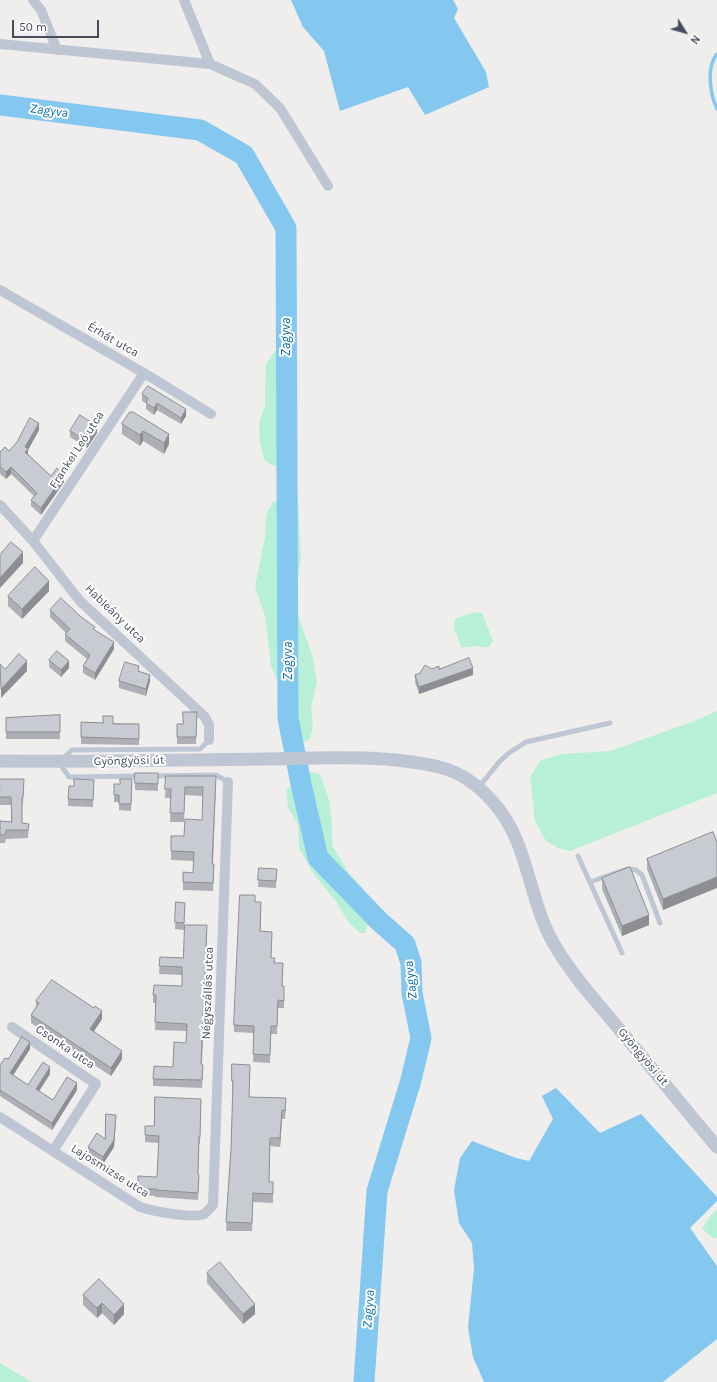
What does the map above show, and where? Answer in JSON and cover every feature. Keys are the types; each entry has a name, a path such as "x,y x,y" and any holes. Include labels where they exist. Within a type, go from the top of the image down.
{"street":[{"path":"33,0 41,10 57,50"},
{"path":"184,0 210,64"},
{"path":"0,44 210,64 255,84 280,108 328,186"},
{"name":"Érhát utca","path":"0,290 144,373 211,414"},
{"name":"Frankel Leó utca","path":"33,542 144,373"},
{"name":"Hableány utca","path":"0,505 33,542 80,601 205,717 209,726 209,740"},
{"name":"Gyöngyösi út","path":"0,761 59,762 339,758 405,761 442,768 460,775 478,788 493,802 505,818 516,837 537,909 557,950 598,1003 717,1147"},
{"name":"Négyszállás utca","path":"213,1205 228,782"},
{"name":"Csonka utca","path":"12,1027 96,1084 53,1151"},
{"name":"Lajosmizse utca","path":"0,1117 140,1207 152,1211 189,1215 204,1214 213,1205"}],"lane":[{"path":"478,788 500,761 526,742 610,723"},
{"path":"209,740 200,749 72,750 59,762 69,776 216,775 228,782"},
{"path":"578,856 622,953"},
{"path":"590,882 627,869 636,870 642,875 660,923"}],"green space":[{"path":"277,348 293,351 294,464 274,466 264,460 260,443 259,424 265,405 266,364"},
{"path":"298,499 301,560 296,588 298,616 312,654 317,682 311,708 313,728 309,740 301,742 282,725 277,680 271,666 265,616 255,587 265,537 266,515 273,502"},
{"path":"474,612 482,613 493,641 489,647 461,647 454,628 455,619"},
{"path":"717,711 717,793 570,851 558,848 546,841 535,821 530,777 541,760 562,754 610,751 692,722"},
{"path":"311,772 320,774 329,800 332,822 332,845 348,872 362,887 369,921 365,933 360,933 349,923 335,900 313,873 299,848 298,825 288,807 286,790"},
{"path":"717,1210 717,1238 713,1238 702,1229 710,1216"},
{"path":"0,1363 32,1382 0,1382"}],"water":[{"path":"291,0 453,0 458,9 454,18 486,72 489,87 425,115 408,87 340,111 324,51 303,27"},
{"path":"556,1088 600,1133 641,1114 717,1197 717,1201 690,1228 717,1266 717,1339 663,1382 484,1382 473,1357 468,1328 474,1268 472,1243 459,1223 454,1190 460,1158 472,1141 516,1158 529,1161 553,1119 542,1096"}],"building":[{"path":"148,386 186,409 181,418 157,403 154,408 146,403 148,398 142,394"},
{"path":"130,412 133,412 169,434 164,443 143,431 140,435 122,424"},
{"path":"80,415 97,426 87,441 70,431"},
{"path":"30,418 39,423 25,447 28,449 25,452 51,476 57,468 64,475 41,508 31,500 37,493 11,467 6,472 0,467 0,452 5,447 9,451 17,442"},
{"path":"11,542 23,552 0,578 0,555"},
{"path":"35,567 49,581 22,609 8,596"},
{"path":"61,598 80,616 95,627 93,629 114,642 95,673 83,666 90,655 65,634 70,629 50,610"},
{"path":"57,651 69,661 61,670 49,660"},
{"path":"19,654 27,661 1,689 0,664 5,669"},
{"path":"469,658 473,668 419,687 415,675 420,673 425,665 432,669 439,666 439,669"},
{"path":"125,662 139,666 138,671 150,675 146,689 119,681"},
{"path":"183,712 197,712 196,737 177,737 177,724 183,724"},
{"path":"60,715 60,732 6,732 6,718"},
{"path":"103,716 113,716 113,724 139,724 139,739 81,737 81,722 103,723"},
{"path":"135,773 158,773 158,784 135,783"},
{"path":"166,776 216,776 212,864 214,864 213,883 183,882 183,872 193,873 194,852 171,851 171,836 184,836 185,819 202,820 203,787 185,787 184,813 170,813 171,789 165,789"},
{"path":"0,779 24,779 22,823 29,824 28,830 6,830 5,835 0,835 0,821 12,822 11,797 0,797"},
{"path":"74,779 94,780 93,800 68,799 69,786 74,786"},
{"path":"120,779 132,779 131,804 119,804 119,795 114,795 114,784 120,784"},
{"path":"713,832 717,842 717,877 663,899 647,859"},
{"path":"630,867 649,915 622,926 602,878"},
{"path":"259,868 277,869 276,881 258,880"},
{"path":"240,895 255,895 255,902 261,902 260,931 272,932 271,958 275,958 274,963 283,963 282,986 284,986 284,1001 278,1000 277,1026 271,1026 270,1055 253,1054 254,1026 234,1025"},
{"path":"176,902 185,903 184,923 175,922"},
{"path":"185,925 207,925 201,1064 203,1065 202,1080 153,1079 154,1066 173,1067 174,1042 186,1043 187,1024 155,1022 156,995 153,995 154,985 182,986 182,967 159,966 160,957 183,958"},
{"path":"52,980 94,1008 95,1006 102,1011 90,1029 122,1051 111,1068 31,1015 39,1003 36,1001"},
{"path":"22,1037 30,1042 10,1073 28,1085 43,1062 50,1067 36,1089 53,1100 67,1077 77,1083 52,1123 0,1090 0,1065 5,1058 8,1059"},
{"path":"232,1064 250,1065 249,1097 286,1098 285,1111 282,1110 280,1138 270,1138 269,1182 273,1182 273,1194 253,1193 252,1223 226,1222 231,1149"},
{"path":"155,1097 201,1099 198,1193 138,1189 138,1176 157,1177 159,1136 145,1135 145,1126 154,1126"},
{"path":"106,1114 116,1115 114,1140 103,1157 88,1147 97,1133 105,1139"},
{"path":"220,1262 255,1304 243,1314 207,1273"},
{"path":"99,1279 124,1304 114,1315 102,1303 97,1308 83,1295"}],"waterway":[{"path":"717,54 711,66 710,73 712,96 717,109"},
{"name":"Zagyva","path":"0,105 200,130 244,155 286,228 288,718 318,858 379,921 405,944 411,963 412,993 421,1038 411,1080 377,1191 364,1382"}]}
